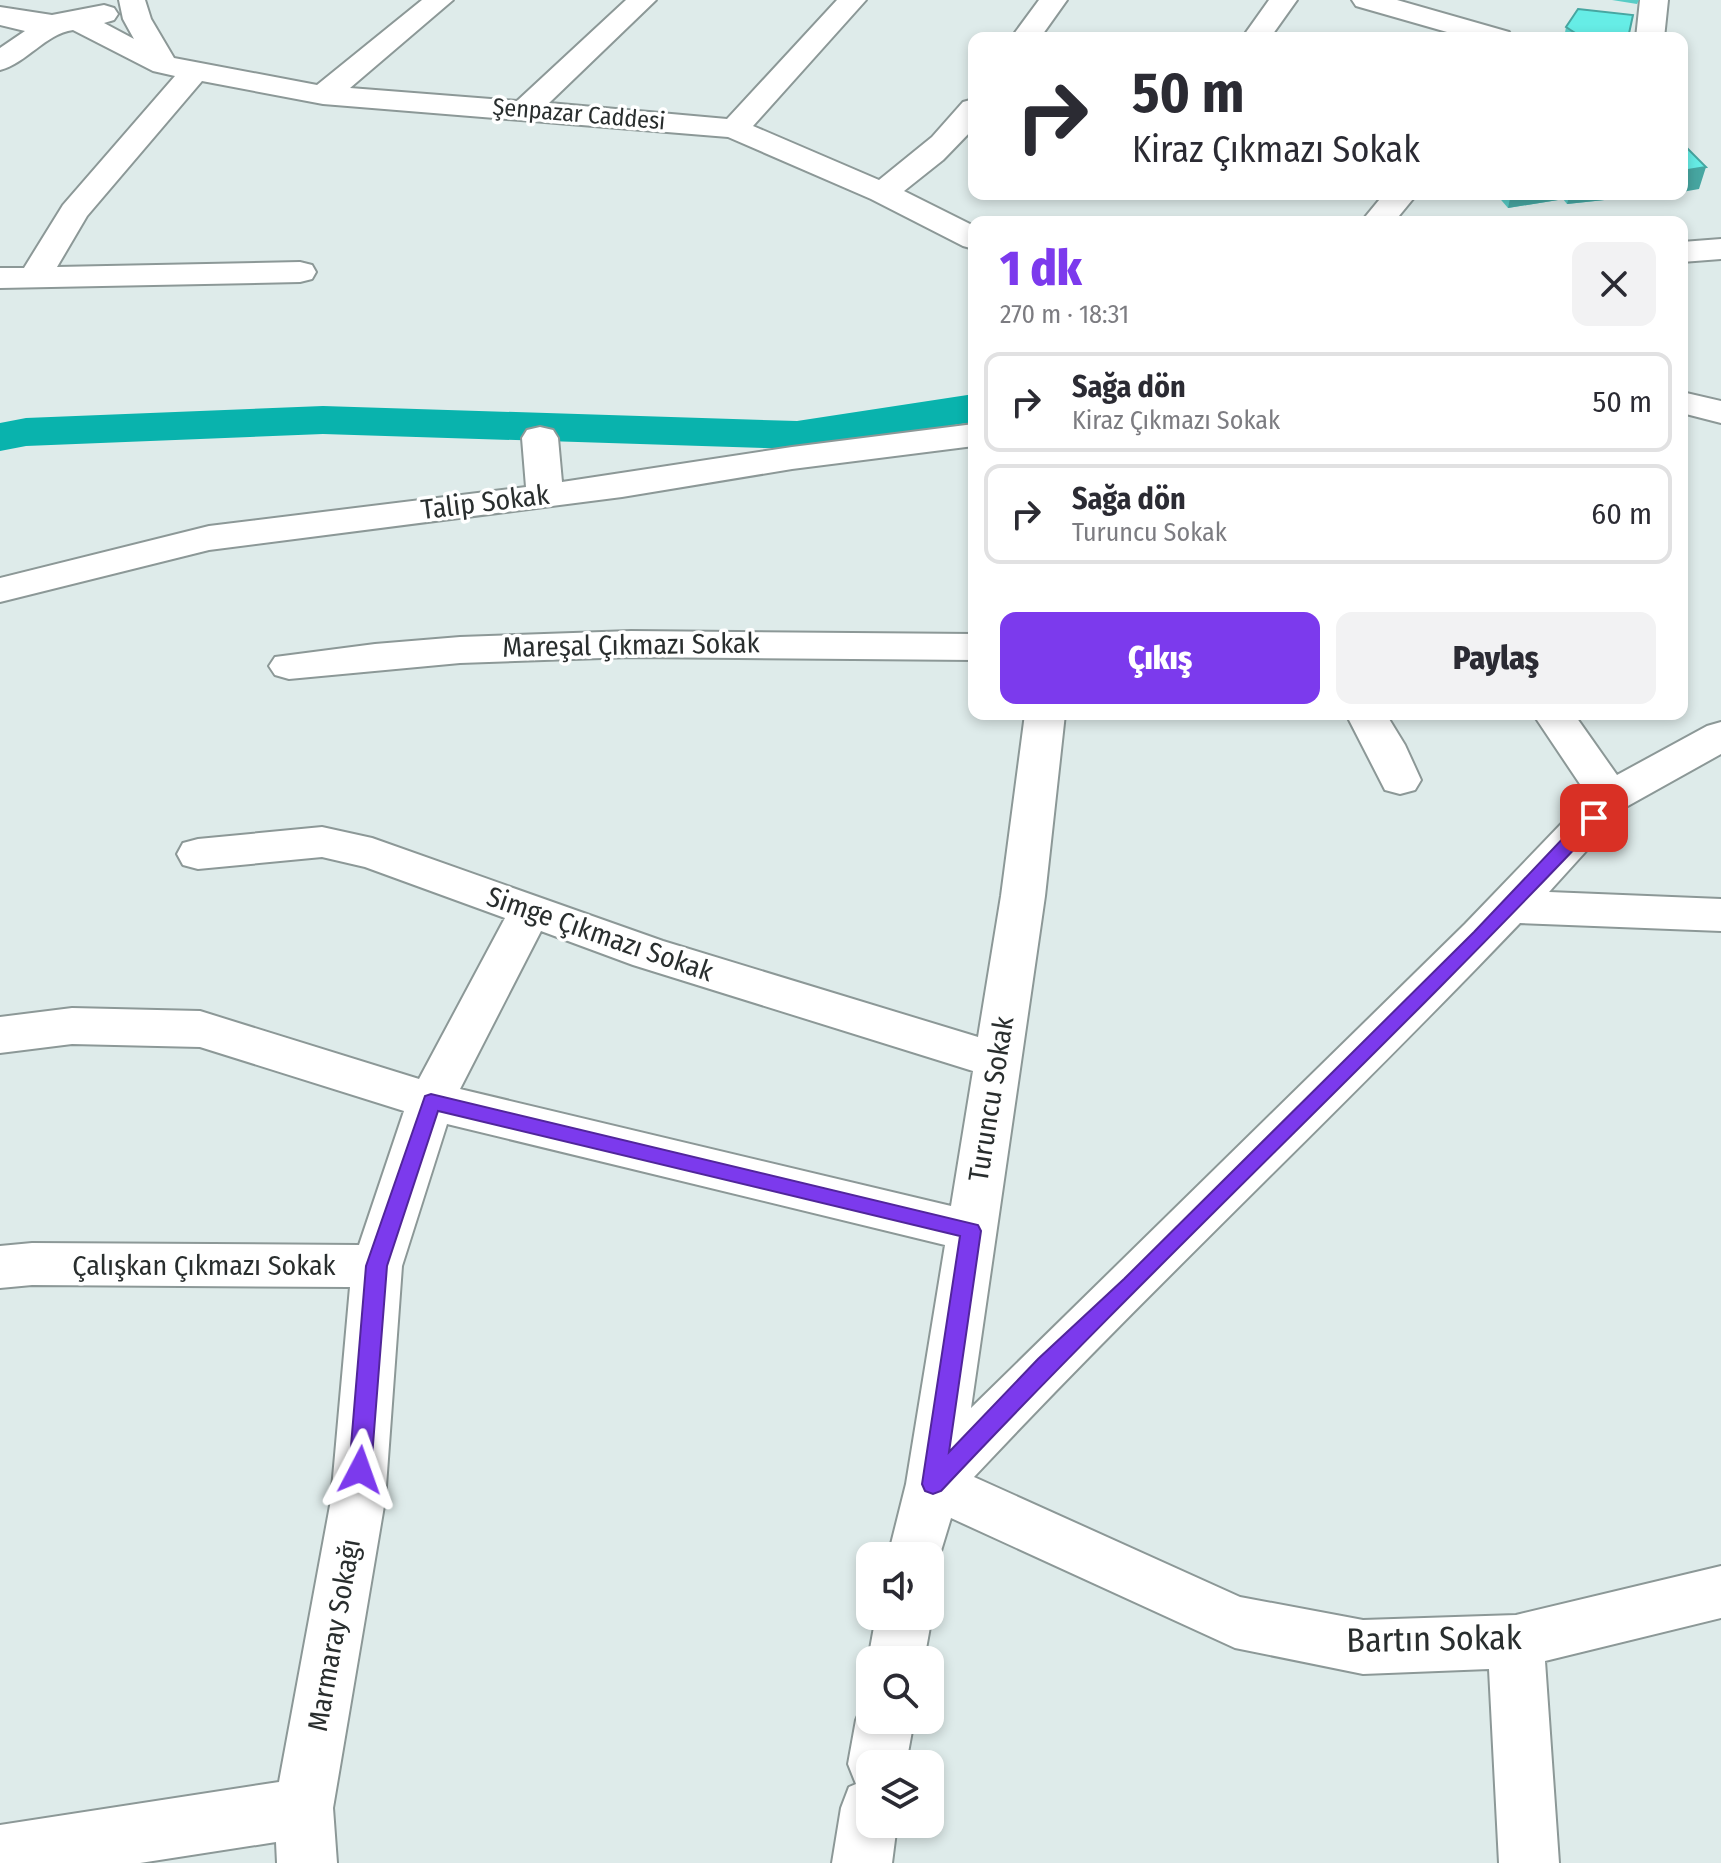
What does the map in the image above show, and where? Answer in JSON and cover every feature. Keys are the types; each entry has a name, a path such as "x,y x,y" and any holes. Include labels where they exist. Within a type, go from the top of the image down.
{"street":[{"path":"323,95 439,0"},
{"path":"525,110 642,0"},
{"path":"734,129 852,0"},
{"path":"1029,32 1053,0"},
{"path":"1260,32 1283,0"},
{"path":"1366,0 1478,32"},
{"path":"1651,32 1654,0"},
{"path":"0,16 27,23 66,22 98,17 134,1 137,19 163,65"},
{"path":"0,61 66,22"},
{"name":"Şenpazar Caddesi","path":"66,22 163,65 323,95 734,129 882,192 968,236"},
{"path":"35,277 74,212 195,71"},
{"path":"882,192 918,167 968,116"},
{"path":"1382,216 1396,200"},
{"path":"1688,252 1721,249"},
{"path":"0,278 300,272"},
{"path":"1688,404 1721,412"},
{"name":"Talip Sokak","path":"0,590 209,538 968,436"},
{"path":"540,438 545,495"},
{"name":"Mareşal Çıkmazı Sokak","path":"289,666 391,653 575,644 705,641 968,647"},
{"name":"Turuncu Sokak","path":"918,1542 933,1484 1023,896 1044,720"},
{"path":"1370,720 1400,780"},
{"path":"1557,720 1611,797"},
{"path":"933,1484 1046,1365 1131,1285 1509,907 1611,797 1721,736"},
{"name":"Simge Çıkmazı Sokak","path":"198,854 322,842 372,853 649,953 997,1061"},
{"path":"1509,907 1721,915"},
{"name":"Marmaray Sokağı","path":"305,1835 358,1500 377,1266 431,1101 530,911"},
{"path":"0,1035 72,1026 200,1029 431,1101 971,1231"},
{"name":"Çalışkan Çıkmazı Sokak","path":"16,1266 377,1266"},
{"name":"Bartın Sokak","path":"933,1484 1235,1622 1363,1647 1516,1642 1721,1592"},
{"path":"1516,1642 1529,1863"},
{"path":"0,1855 305,1835"},
{"path":"862,1863 866,1838"}],"building":[{"path":"1578,9 1633,15 1629,32 1574,32 1566,27"},
{"path":"1688,149 1706,167 1688,170"}],"waterway":[{"path":"0,437 26,432 323,420 797,435 968,409"}],"route":[{"path":"360,1470 377,1266 431,1101 971,1231 933,1484 1046,1365 1131,1285 1481,936 1594,818"}]}
